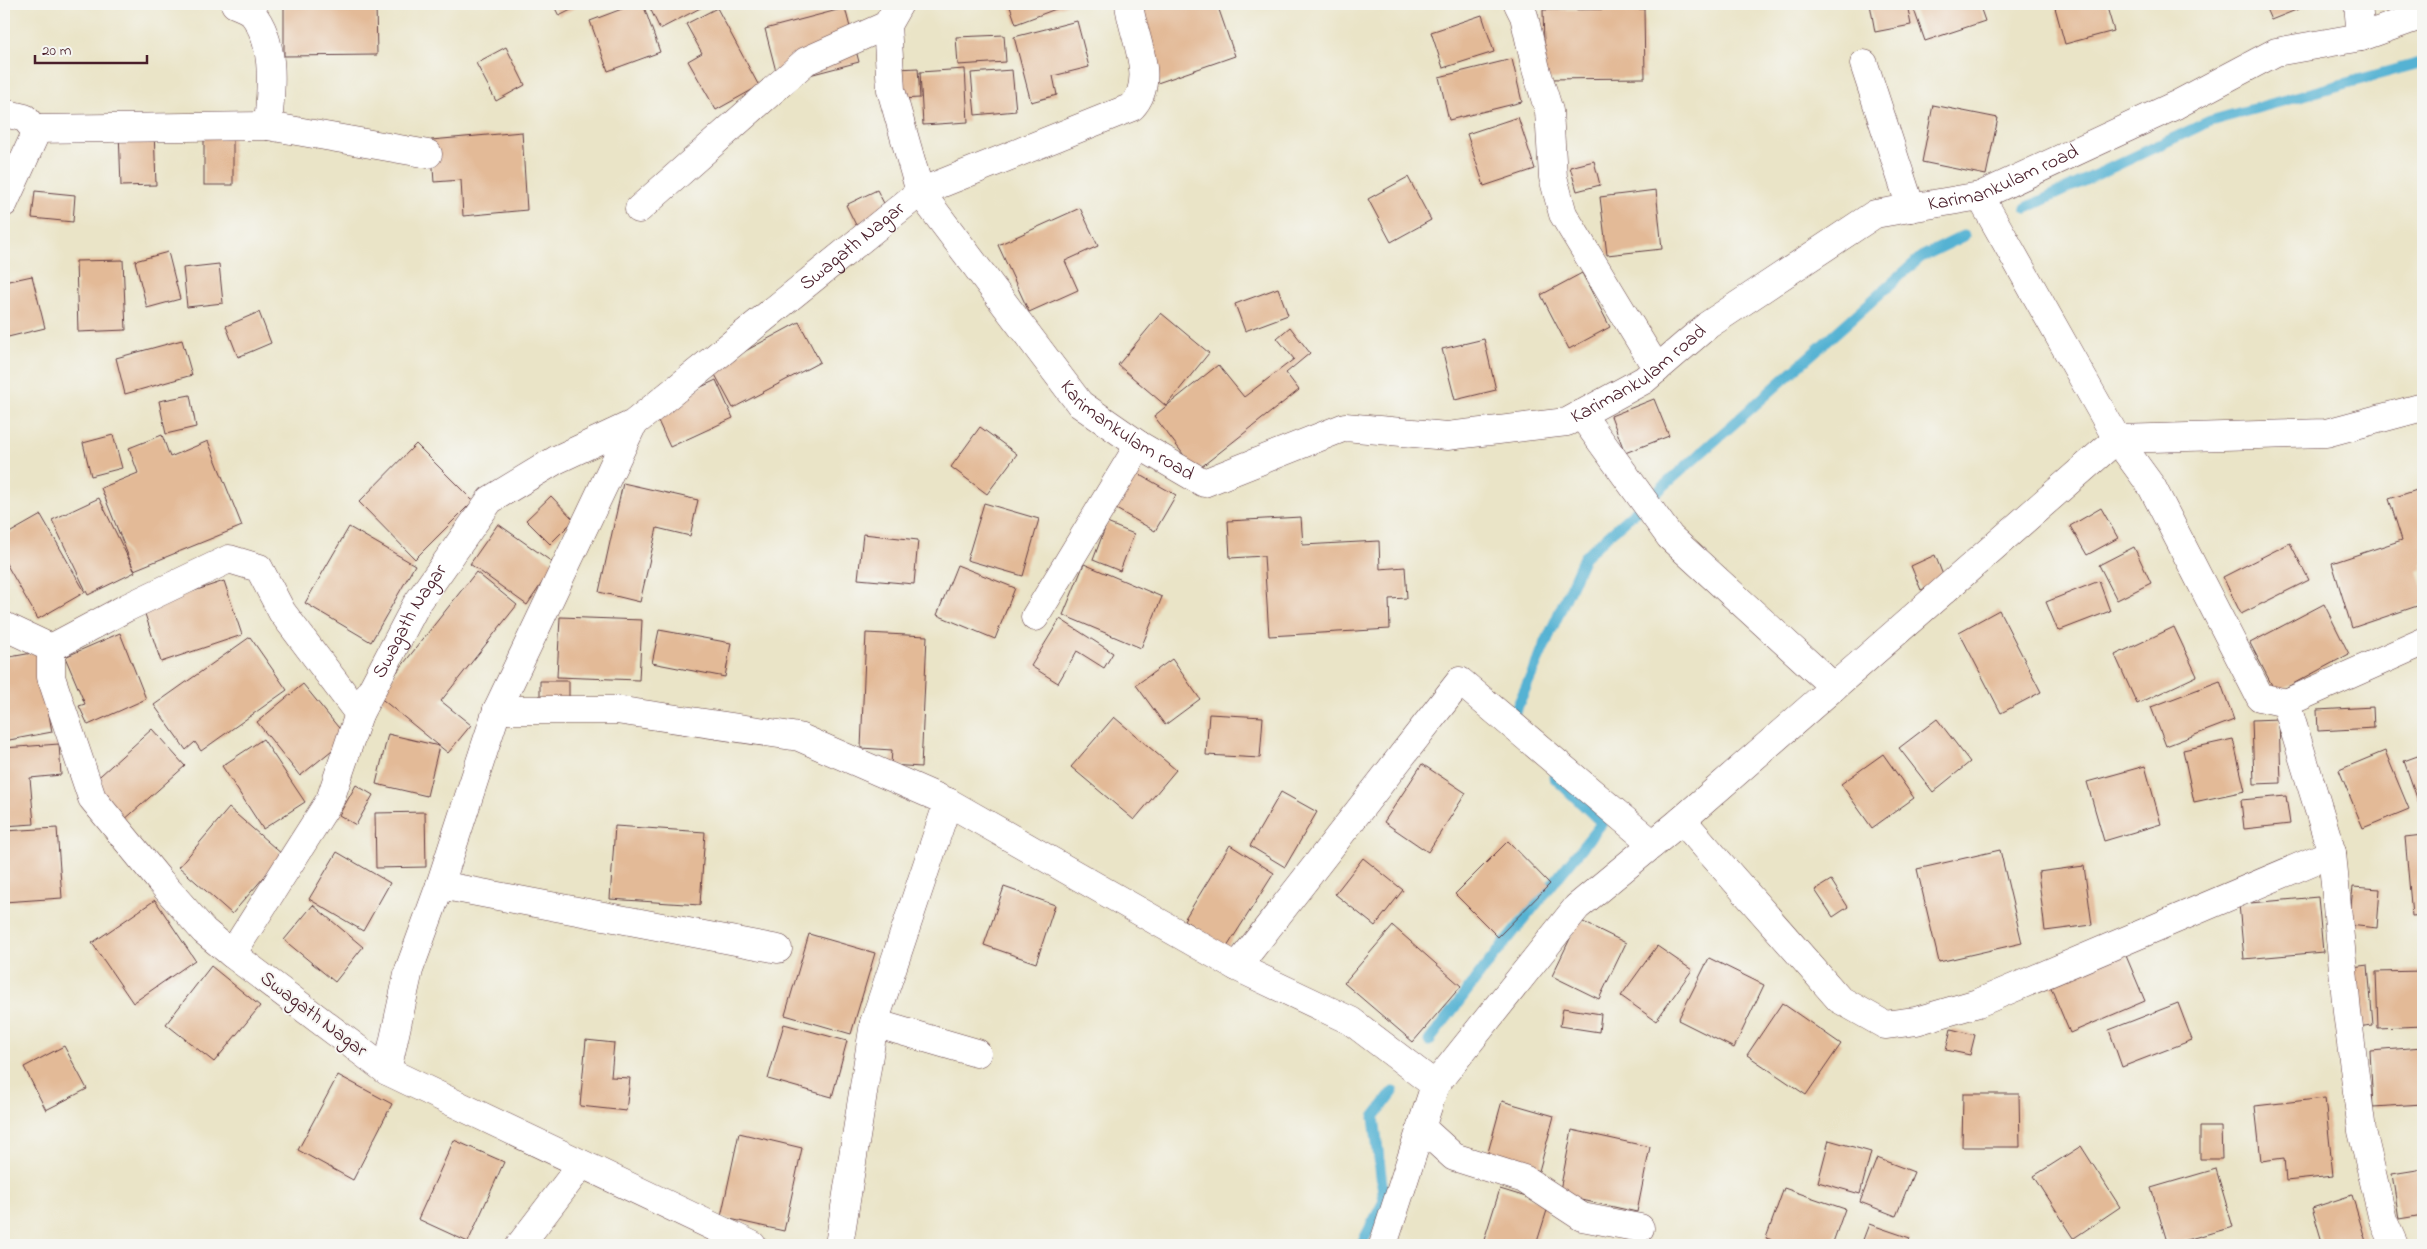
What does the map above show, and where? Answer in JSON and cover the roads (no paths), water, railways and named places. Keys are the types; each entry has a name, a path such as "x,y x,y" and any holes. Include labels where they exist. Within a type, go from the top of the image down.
{"street":[{"path":"235,4 251,12 264,34 272,78 268,126"},
{"path":"920,192 1132,107 1142,97 1143,83 1142,58 1129,4"},
{"path":"1518,4 1524,16 1536,69 1549,111 1553,176 1564,214 1656,369"},
{"path":"2358,4 2361,37"},
{"path":"639,210 806,61 893,14"},
{"name":"Swagath Nagar","path":"634,424 497,710 440,886 409,970 387,1071 232,954 330,800 359,714 416,605 490,500 556,460 634,424 920,192 891,90 893,14"},
{"name":"Karimankulam road","path":"920,192 1080,404 1139,444 1204,483 1345,427 1447,436 1567,422 1644,380 1708,324 1875,214 1980,196 2176,105 2276,52 2361,37 2423,15"},
{"path":"1864,64 1910,208"},
{"path":"4,114 25,118 34,129 34,137 4,203"},
{"path":"34,129 268,126 428,154"},
{"path":"1980,196 2117,439 2152,487 2260,697 2286,703 2423,642"},
{"path":"1383,1245 1435,1085 1577,907 1682,820 2117,439 2326,433 2423,407"},
{"path":"1581,414 1670,537 1834,687"},
{"path":"1035,617 1139,444"},
{"path":"51,648 126,608 229,559 259,568 282,612 359,714"},
{"path":"4,626 51,648"},
{"path":"51,648 51,677 92,798 178,903 204,931 232,954"},
{"path":"1237,967 1460,682 1653,844"},
{"path":"2286,703 2332,854 2347,1012 2362,1131 2384,1220 2394,1245"},
{"path":"497,710 616,710 799,737 948,802 1237,967 1351,1021 1435,1085"},
{"path":"838,1245 874,1023 948,802"},
{"path":"1682,820 1839,999 1885,1025 1916,1021 1978,1003 2332,854"},
{"path":"440,886 778,949"},
{"path":"874,1023 977,1053"},
{"path":"387,1071 752,1245"},
{"path":"1421,1127 1454,1157 1524,1179 1582,1217 1640,1228"},
{"path":"520,1245 581,1165"}],"waterway":[{"path":"2026,208 2210,121 2423,62"},
{"path":"1510,723 1584,557 1921,257 1964,236"},
{"path":"1429,1041 1486,966 1602,823 1554,777"},
{"path":"1361,1245 1384,1201 1374,1117 1393,1092"}]}
